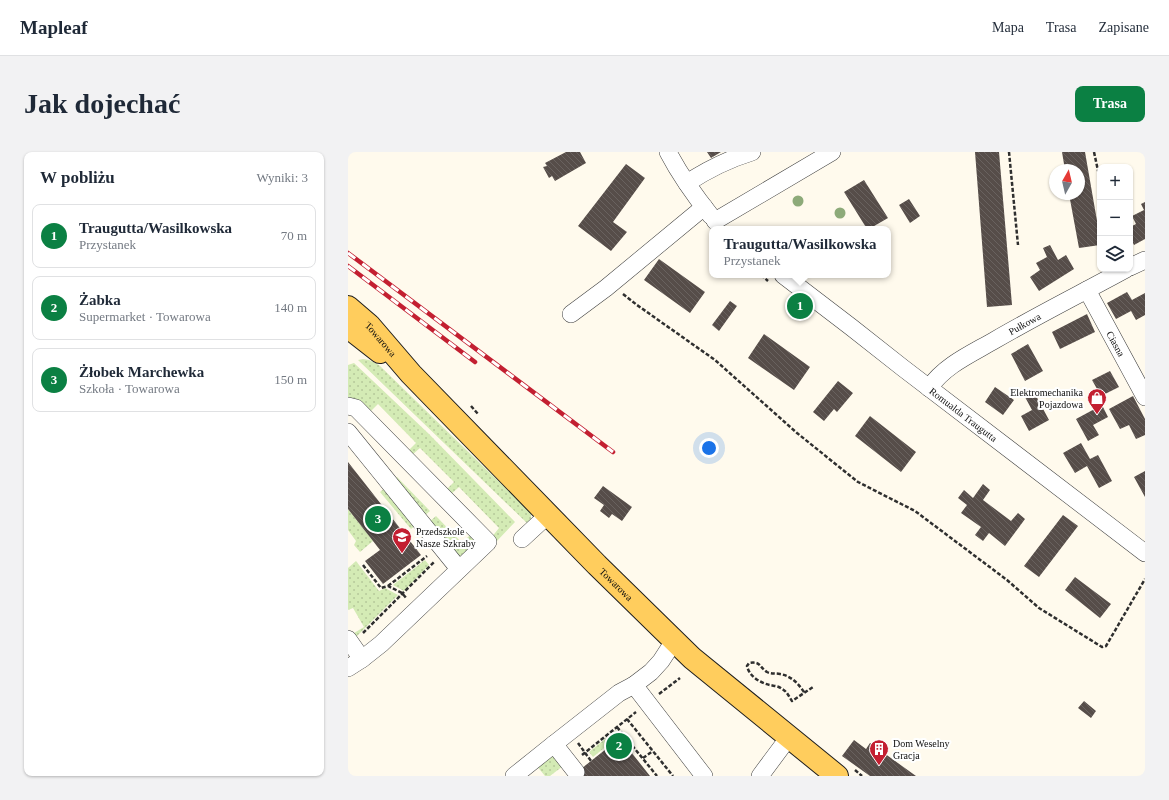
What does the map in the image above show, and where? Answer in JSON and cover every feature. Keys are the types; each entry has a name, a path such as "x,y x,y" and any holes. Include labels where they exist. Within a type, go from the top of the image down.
{"main road":[{"name":"Towarowa","path":"348,307 369,325 411,374 597,566 692,658 788,737 844,771"},
{"name":"Towarowa","path":"350,334 411,374"}],"street":[{"path":"668,152 686,183 719,225 832,152"},
{"path":"686,183 700,174 731,159 752,152"},
{"path":"571,314 611,284 704,207"},
{"path":"1133,266 1145,260"},
{"name":"Pułkowa","path":"929,388 935,379 948,367 1026,322 1120,272"},
{"name":"Romualda Traugutta","path":"786,278 852,326 929,388 1145,553"},
{"name":"Ciasna","path":"1086,290 1145,397"},
{"path":"348,406 356,408 488,542 381,644 348,668"},
{"path":"348,432 459,570"},
{"path":"522,539 548,515"},
{"path":"514,776 619,693 634,685 651,672 662,661 674,641"},
{"path":"350,642 362,659"},
{"path":"634,685 704,776"},
{"path":"760,776 788,737"},
{"path":"554,744 573,768"}],"path":[{"path":"1009,152 1018,245"},
{"path":"1094,152 1097,166"},
{"path":"611,284 715,360 797,433 858,482 915,510 1007,580 1039,608 1102,647 1106,646 1145,579"},
{"path":"471,406 482,418"},
{"path":"363,565 381,588 388,586 426,556"},
{"path":"350,642 436,560"},
{"path":"388,586 402,593 417,610"},
{"path":"804,692 787,676 766,671 760,664 754,662 749,663 747,666 748,671 753,677 768,685 783,689 792,701 813,687"},
{"path":"573,768 585,752 680,678"},
{"path":"627,719 673,776"},
{"path":"617,727 657,776"},
{"path":"569,732 591,760"},
{"path":"643,758 653,751"},
{"path":"844,771 862,776"}],"green space":[{"path":"363,359 379,365 531,513 531,521 528,524 358,360"},
{"path":"354,363 429,434 515,522 496,542 491,538 499,528 459,487 450,495 446,490 454,482 420,448 412,455 408,451 416,443 378,404 370,412 348,400 348,365"},
{"path":"397,477 430,511 423,517 394,480"},
{"path":"386,487 416,525 411,529 380,492"},
{"path":"348,509 373,541 360,552 354,545 356,541 348,530"},
{"path":"436,516 462,543 470,535 474,540 474,545 459,558 428,523"},
{"path":"425,560 429,565 404,591 393,585"},
{"path":"356,561 379,591 385,588 398,595 356,637 354,633 364,627 353,608 348,610 348,568"},
{"path":"615,731 619,736 593,757 589,752"},
{"path":"552,756 563,766 550,776 545,776 536,765"}],"building":[{"path":"566,152 580,152 586,163 555,181 552,176 549,178 543,167 547,166 545,163"},
{"path":"707,152 721,152 711,158"},
{"path":"975,152 999,152 1012,305 987,307"},
{"path":"1062,152 1085,152 1097,221 1097,245 1079,248 1070,200 1085,200 1085,164 1064,164"},
{"path":"626,164 645,178 613,222 627,232 611,251 578,226"},
{"path":"864,180 888,218 874,226 865,226 844,192"},
{"path":"909,199 920,216 910,223 899,205"},
{"path":"1145,202 1145,239 1134,245 1133,226 1136,224 1133,216 1144,210 1141,204"},
{"path":"1050,245 1058,260 1066,255 1074,269 1039,291 1030,277 1040,270 1036,263 1047,257 1043,248"},
{"path":"659,259 705,292 690,313 644,280"},
{"path":"1127,292 1132,300 1145,293 1145,315 1136,320 1131,311 1116,319 1107,303"},
{"path":"730,301 737,306 719,331 712,325"},
{"path":"1087,314 1095,332 1060,349 1052,332"},
{"path":"764,334 810,367 794,390 748,358"},
{"path":"1028,344 1043,371 1025,381 1011,354"},
{"path":"1110,371 1119,387 1101,396 1092,380"},
{"path":"838,381 853,393 837,412 834,409 824,421 813,412"},
{"path":"995,387 1014,400 1003,415 985,402"},
{"path":"1034,392 1049,420 1029,431 1021,416 1032,410 1025,397"},
{"path":"1133,396 1145,419 1145,435 1136,439 1129,425 1120,429 1109,409"},
{"path":"1102,405 1108,417 1093,425 1099,435 1088,441 1076,419"},
{"path":"870,416 916,452 901,472 855,436"},
{"path":"1081,443 1090,459 1098,455 1112,481 1099,488 1087,466 1075,473 1063,453"},
{"path":"348,462 421,555 383,584 365,561 380,550 348,509"},
{"path":"1145,471 1145,497 1134,477"},
{"path":"983,484 990,490 983,500 1011,521 1018,513 1025,519 1005,546 989,533 983,541 975,535 981,527 961,513 967,505 958,498 964,490 973,498"},
{"path":"603,486 632,507 622,521 612,514 609,518 600,511 604,505 594,498"},
{"path":"1063,515 1078,526 1039,577 1024,566"},
{"path":"1075,577 1111,604 1100,618 1065,590"},
{"path":"1084,701 1096,711 1091,718 1078,708"},
{"path":"620,738 650,776 572,776"},
{"name":"Dom Weselny Gracja","path":"854,740 866,749 870,743 916,776 870,776 842,756"}],"railway":[{"path":"348,253 613,452"},
{"path":"348,266 475,362"}],"place":[{"name":"Traugutta/Wasilkowska","path":"800,306"},
{"name":"Elektromechanika Pojazdowa","path":"1097,415"},
{"name":"Żłobek Marchewka","path":"378,519"},
{"name":"Przedszkole Nasze Szkraby","path":"402,554"},
{"name":"Żabka","path":"619,746"},
{"name":"Dom Weselny Gracja","path":"879,766"}]}
